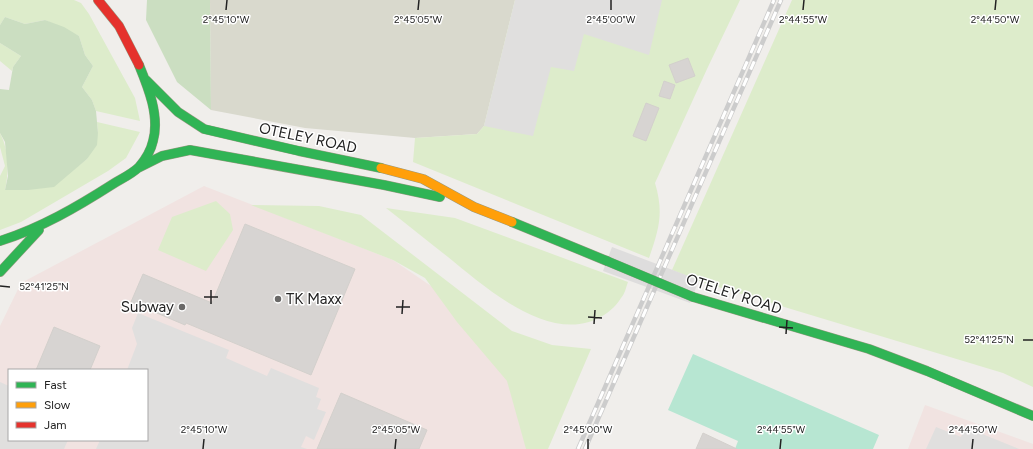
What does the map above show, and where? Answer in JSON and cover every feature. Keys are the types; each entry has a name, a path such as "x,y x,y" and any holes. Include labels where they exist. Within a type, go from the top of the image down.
{"main road":[{"path":"98,0 106,8 118,26 131,48 146,80 156,129 148,154 138,168"},
{"path":"118,10 118,26"},
{"name":"OTELEY ROAD","path":"146,80 178,112 204,129 386,169 423,179 474,207"},
{"name":"OTELEY ROAD","path":"45,223 101,192 155,158 168,153 190,150 420,192 474,207 693,297 869,350 927,371 1033,416"},
{"path":"0,241 14,237 45,223"},
{"path":"0,272 45,223"}],"shaded area":[{"path":"210,0 515,0 484,126 477,134 415,138 305,128 211,110"},
{"path":"515,0 662,0 649,55 584,34 574,71 551,67 533,136 484,126"},
{"path":"204,186 393,260 561,375 530,449 0,449 0,326 21,283"},
{"path":"138,313 229,350 226,358 267,376 271,368 319,388 316,397 321,399 317,409 326,412 314,440 306,436 301,447 307,449 96,449 100,441 148,441 148,369 127,369 137,344 132,328"},
{"path":"0,382 8,386 8,441 68,441 64,449 0,449"},
{"path":"925,405 1033,444 1033,449 908,449"},
{"path":"936,427 961,437 965,427 1019,449 926,449"}],"green space":[{"path":"0,0 74,0 81,3 89,14 135,98 140,121 96,111 92,100 82,87 93,66 85,55 79,36 45,20 25,24 5,17 0,25"},
{"path":"147,0 210,0 211,110 177,82 146,20"},
{"path":"515,0 740,0 655,183 660,212 658,229 649,258 413,162 415,138 477,134 484,126"},
{"path":"792,0 1033,0 1033,387 1003,373 705,283 672,270"},
{"path":"5,17 25,24 45,20 64,27 79,36 85,55 93,66 82,87 92,100 96,111 98,133 97,145 87,159 54,187 28,190 5,190 8,176 5,142 0,133 0,89 9,90 13,67 21,56 0,43 0,25"},
{"path":"0,43 21,56 13,67 12,71 0,61"},
{"path":"97,122 140,132 126,158 108,171 21,222 0,230 0,176 5,166 0,147 0,133 7,154 7,176 5,190 28,190 73,170 87,159 98,133"},
{"path":"216,201 230,214 233,230 206,271 158,250 172,217"},
{"path":"251,205 319,206 361,215 512,331 552,345 591,349 548,449 526,449 507,381 457,322 425,278 393,260"},
{"path":"386,208 455,218 628,282 619,301 604,315 584,323 563,324 542,319 521,310 481,284"},
{"path":"693,354 879,435 873,449 735,449 738,441 668,410"}],"pier":[{"path":"612,247 699,280 690,303 603,271"}],"building":[{"path":"688,58 695,76 676,83 669,65"},
{"path":"664,81 675,85 670,99 659,96"},
{"path":"646,103 659,108 646,141 633,136"},
{"name":"TK Maxx","path":"245,224 355,269 311,375 186,323 185,325 131,302 143,274 212,303"},
{"path":"54,327 100,346 90,369 36,369"},
{"path":"341,393 427,430 419,449 317,449"},
{"path":"703,433 737,449 696,449"}],"railway":[{"path":"578,449 774,0"},
{"path":"585,449 781,0"}],"traffic: fast":[{"path":"0,241 30,230 86,201 136,170 141,164 148,155 152,144 155,131 155,122 152,102 139,65"},
{"path":"146,80 178,112 204,129 381,168"},
{"path":"138,168 162,156 190,150 384,185 440,197"},
{"path":"512,222 607,261"},
{"path":"0,272 39,230"},
{"path":"607,261 693,297"},
{"path":"693,297 869,349 927,371 1033,416"}],"traffic: slow":[{"path":"381,168 423,179 474,207 512,222"}],"traffic: jam":[{"path":"98,0 119,26 139,65"}],"place":[{"name":"TK Maxx","path":"278,299"},
{"name":"Subway","path":"182,307"}]}
